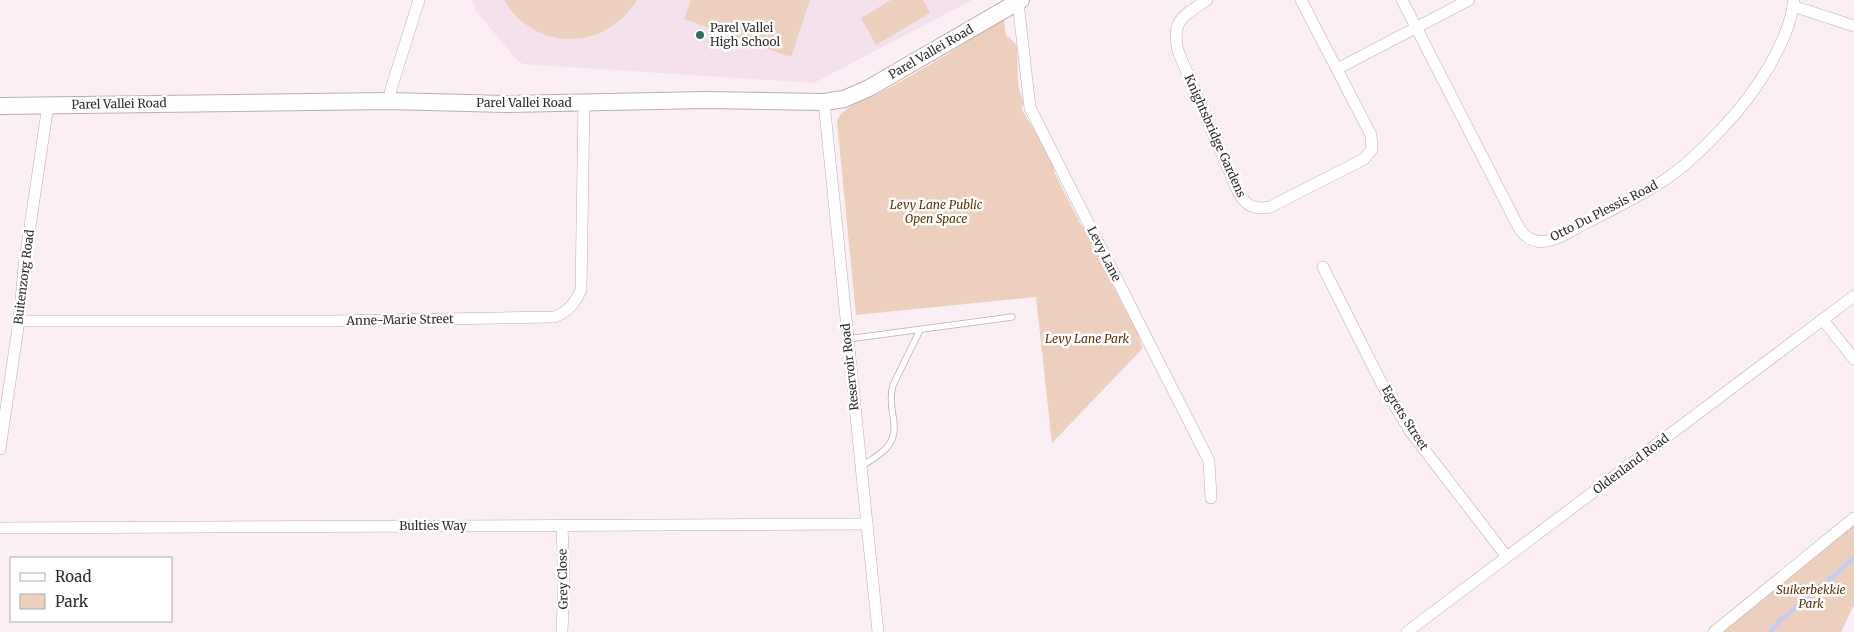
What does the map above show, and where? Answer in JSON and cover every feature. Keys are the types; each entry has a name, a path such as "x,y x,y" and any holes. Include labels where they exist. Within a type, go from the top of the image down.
{"street":[{"path":"389,101 391,88 420,0"},
{"name":"Knightsbridge Gardens","path":"1207,0 1178,22 1175,32 1178,51 1243,202 1250,207 1260,209 1270,207 1364,159 1370,154 1373,142 1301,0"},
{"name":"Otto Du Plessis Road","path":"1402,0 1520,228 1529,238 1544,241 1553,239 1644,192 1667,178 1693,158 1726,124 1755,89 1770,64 1788,23 1794,3"},
{"path":"1336,69 1469,0"},
{"name":"Parel Vallei Road","path":"0,106 389,101 505,104 706,100 824,102 844,98 869,88 1019,1"},
{"name":"Levy Lane","path":"1019,1 1030,108 1209,461 1211,498"},
{"path":"1794,3 1854,26"},
{"name":"Anne-Marie Street","path":"19,322 352,320 554,317 562,314 576,301 581,290 584,102"},
{"name":"Reservoir Road","path":"824,102 878,632"},
{"name":"Buitenzorg Road","path":"0,449 48,105"},
{"name":"Egrets Street","path":"1323,267 1384,388 1410,431 1507,557"},
{"name":"Oldenland Road","path":"1407,632 1854,296"},
{"path":"1823,320 1854,359"},
{"path":"1714,632 1854,518"},
{"name":"Bulties Way","path":"0,528 867,524"},
{"name":"Grey Close","path":"562,526 564,582 562,632"}],"lane":[{"path":"848,339 1012,317"},
{"path":"860,468 880,454 894,436 896,429 891,394 893,385 920,330"}],"shaded area":[{"name":"Parel Vallei High School","path":"472,0 972,0 814,83 523,64 516,59 476,11"}],"green space":[{"path":"504,0 637,0 623,17 607,29 589,37 570,39 551,37 533,29 517,17"},
{"path":"691,0 810,0 791,57 684,19"},
{"path":"891,0 923,0 930,13 876,45 861,18"},
{"name":"Levy Lane Public Open Space","path":"1004,19 1006,36 1017,46 1018,86 1023,101 1022,110 1054,163 1054,172 1125,310 1137,326 1143,348 1052,443 1036,297 856,315 837,122 839,117 848,108 911,76"},
{"name":"Suikerbekkie Park","path":"1854,518 1854,605 1841,632 1714,632 1742,608 1754,592"}],"waterway":[{"path":"1770,632 1779,621 1854,558"}],"place":[{"name":"Parel Vallei High School","path":"700,35"}],"park label":[{"name":"Levy Lane Park","path":"1087,339"}]}
